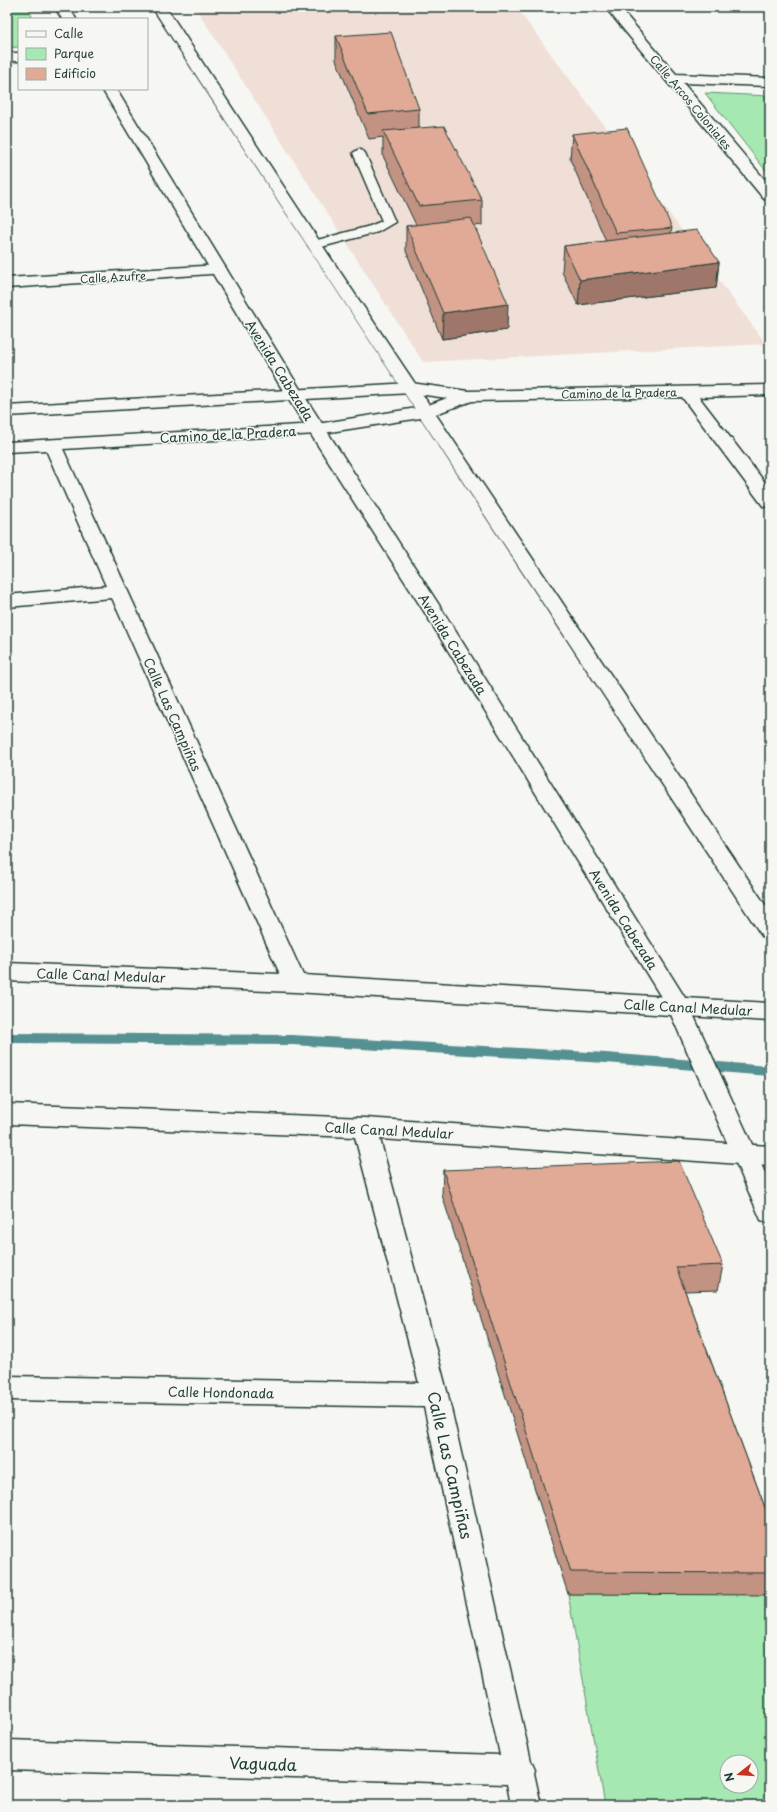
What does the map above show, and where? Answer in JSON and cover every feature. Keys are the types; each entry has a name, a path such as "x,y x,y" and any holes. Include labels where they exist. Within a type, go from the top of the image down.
{"street":[{"path":"62,7 68,18"},
{"path":"159,7 314,245 427,412 770,930"},
{"name":"Calle Arcos Coloniales","path":"612,7 770,196"},
{"path":"7,57 18,57"},
{"path":"671,78 770,82"},
{"name":"Avenida Cabezada","path":"110,90 294,394 434,612 679,1008 746,1154 770,1213"},
{"name":"Calle Azufre","path":"7,283 219,270"},
{"name":"Camino de la Pradera","path":"7,411 411,388 468,396 770,390"},
{"path":"687,392 770,502"},
{"name":"Camino de la Pradera","path":"7,447 317,429 427,412 468,396"},
{"name":"Calle Las Campiñas","path":"52,444 295,983"},
{"path":"7,601 118,591"},
{"name":"Calle Canal Medular","path":"7,972 295,983 679,1008 770,1012"},
{"name":"Calle Canal Medular","path":"7,1114 365,1128 770,1156"},
{"name":"Calle Las Campiñas","path":"365,1128 435,1395 520,1770 526,1805"},
{"name":"Calle Hondonada","path":"7,1388 435,1395"},
{"name":"Vaguada","path":"7,1755 520,1770"}],"lane":[{"path":"314,245 374,229 389,222 359,153"}],"shaded area":[{"path":"195,7 516,7 766,344 423,362"}],"green space":[{"path":"7,7 28,7 33,18 18,18 18,47 7,48"},
{"path":"705,93 770,96 770,176"},
{"path":"770,1591 770,1805 605,1805 568,1594"}],"building":[{"path":"391,32 419,109 368,114 336,36"},
{"path":"444,126 482,200 419,206 383,131"},
{"path":"627,128 672,228 616,233 572,134"},
{"path":"471,218 508,304 443,313 406,226"},
{"path":"697,230 719,262 580,280 564,246"},
{"path":"679,1161 723,1265 676,1267 770,1521 770,1573 571,1572 443,1170"}],"waterway":[{"path":"7,1038 292,1040 606,1058 770,1071"}]}
